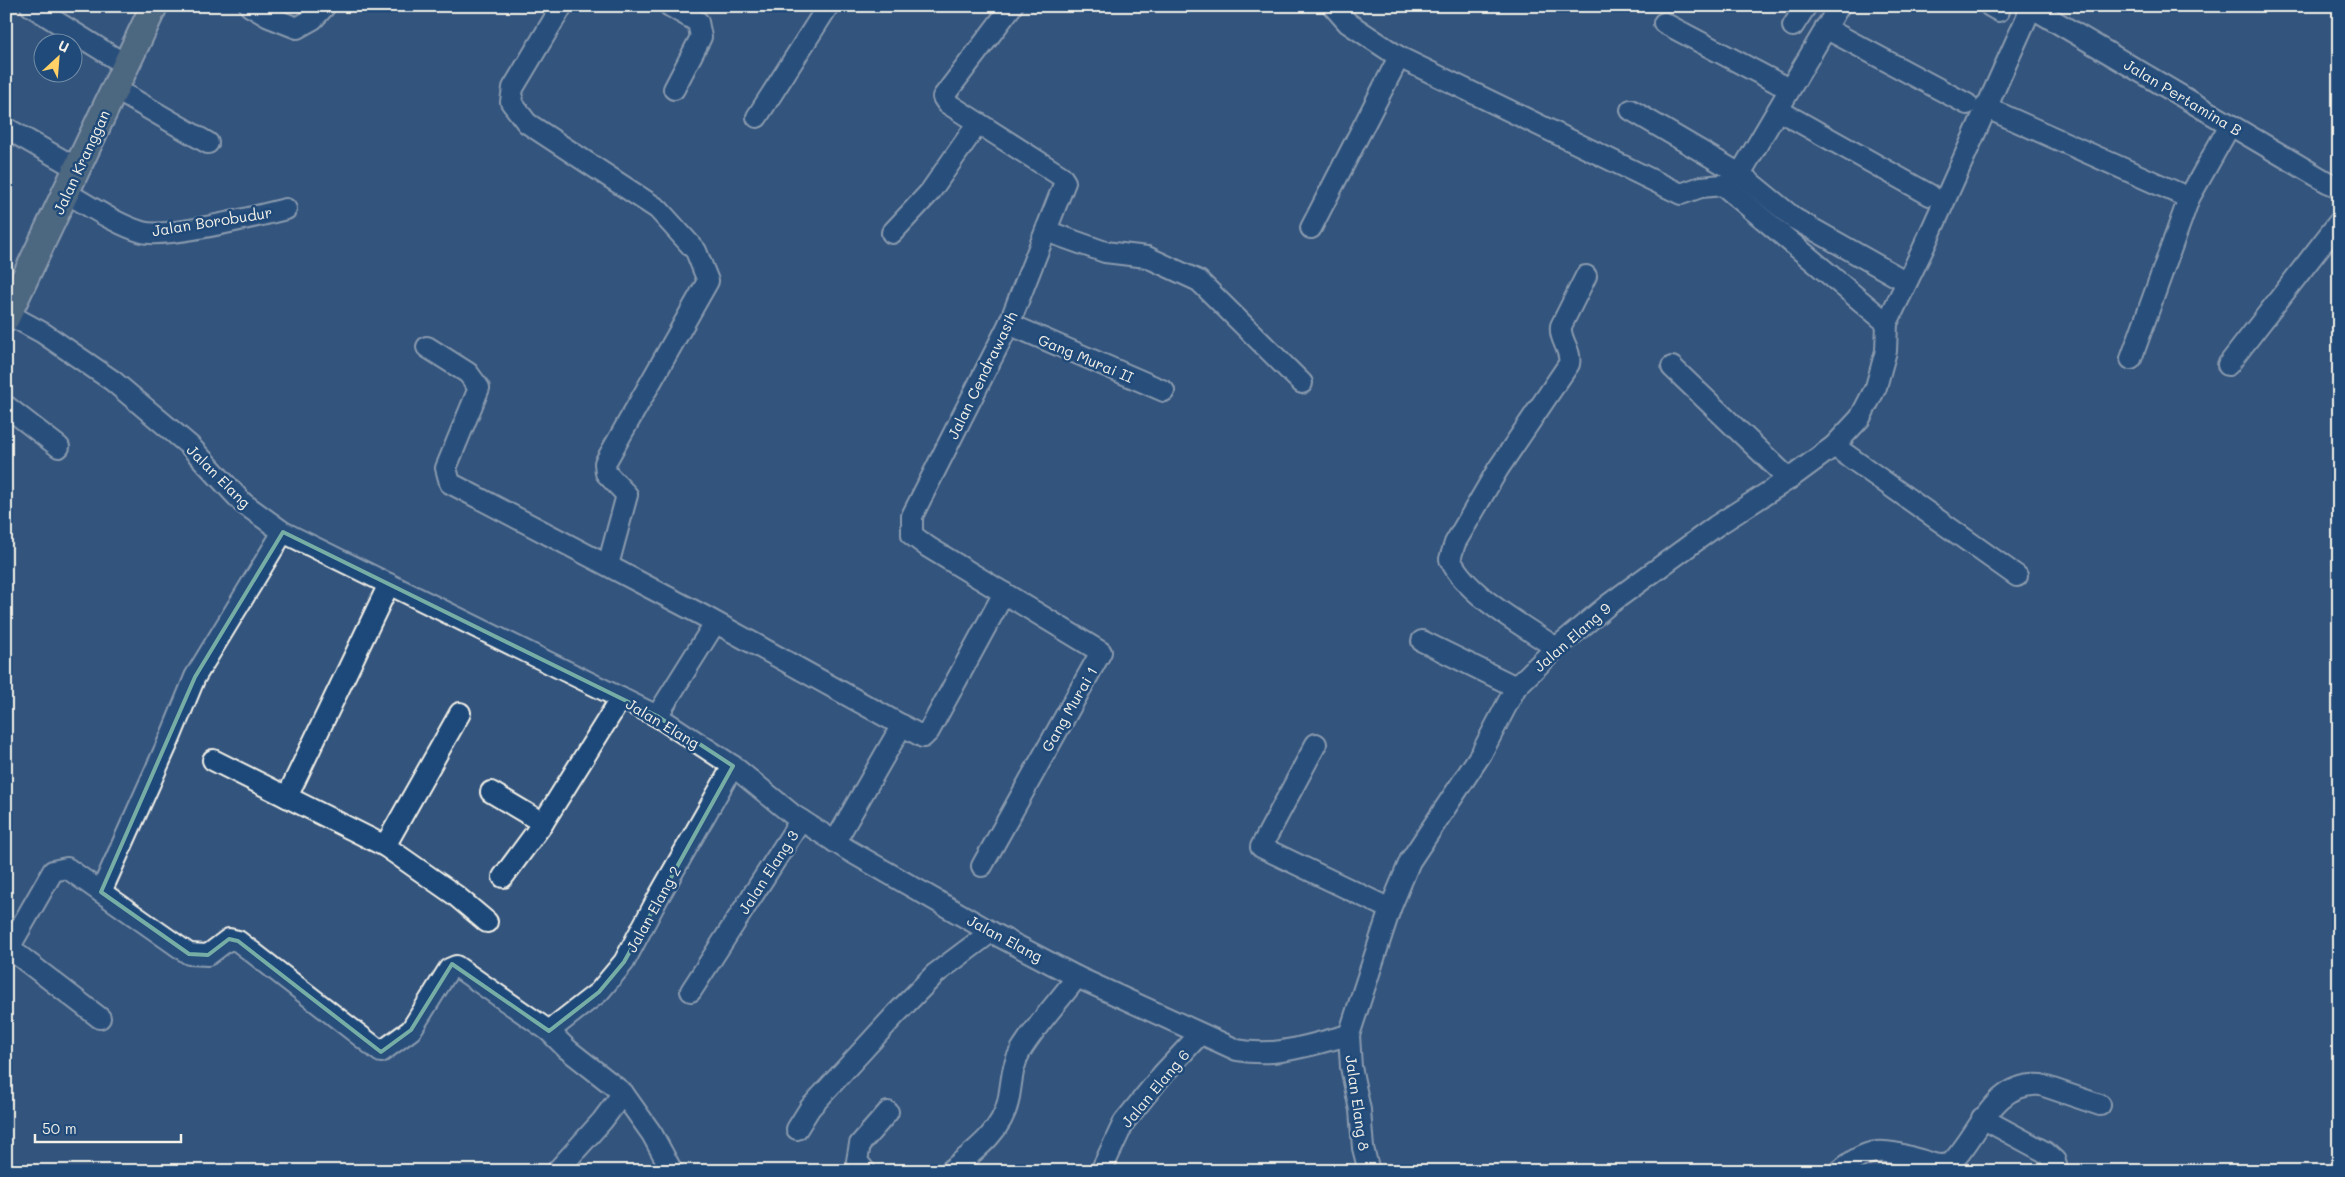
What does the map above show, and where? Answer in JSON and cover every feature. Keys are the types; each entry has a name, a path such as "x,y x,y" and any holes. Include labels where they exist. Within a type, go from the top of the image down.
{"main road":[{"name":"Jalan Kranggan","path":"7,316 76,198 78,169 154,6"}],"street":[{"path":"31,6 126,64"},
{"path":"250,6 269,17 297,28 313,20 325,6"},
{"path":"562,6 513,88 511,102 526,122 658,209 696,251 708,281 605,463 606,473 627,494 608,565"},
{"path":"670,6 698,22 701,37 674,89"},
{"path":"756,117 828,6"},
{"name":"Jalan Cendrawasih","path":"1004,593 928,547 912,535 910,526 912,516 1008,324 1065,182 1061,176 946,103 943,97 1012,6"},
{"path":"1333,6 1348,23 1399,57 1680,194 1701,187 1723,185 1887,323 1924,249 1976,105 2030,7"},
{"path":"1793,26 1806,6"},
{"path":"1740,174 1839,6"},
{"name":"Jalan Pertamina B","path":"2030,7 2339,187"},
{"path":"1664,23 1789,89"},
{"path":"1825,28 1976,105 2188,198"},
{"path":"1311,228 1399,57"},
{"path":"114,89 208,144"},
{"path":"1631,110 1740,174 1794,219 1896,276"},
{"path":"1778,110 1930,195"},
{"path":"892,233 930,192 978,123"},
{"path":"2131,359 2188,198 2230,125"},
{"path":"6,128 78,169"},
{"name":"Jalan Borobudur","path":"76,198 136,229 154,233 250,218 286,208"},
{"path":"2228,365 2339,222"},
{"path":"1046,231 1105,252 1147,257 1198,281 1302,383"},
{"path":"1556,648 1478,593 1454,568 1450,559 1455,543 1498,470 1569,364 1570,360 1560,334 1561,326 1586,276"},
{"name":"Jalan Elang","path":"7,316 42,333 113,381 190,446 242,503 284,532 657,716 733,766 801,820 835,842 991,932 1077,976 1237,1050 1258,1054 1283,1051 1349,1035"},
{"name":"Jalan Elang 9","path":"1349,1035 1390,909 1410,861 1481,754 1516,687 1556,648 1608,605 1716,526 1789,479 1834,446 1860,418 1876,387 1886,351 1887,323"},
{"name":"Gang Murai II","path":"1008,324 1164,391"},
{"path":"427,347 468,373 479,388 446,468 450,483 608,565 923,737 929,732 1004,593"},
{"path":"1672,367 1789,479"},
{"path":"6,406 59,447"},
{"path":"1834,446 2016,576"},
{"path":"100,892 170,738 195,677 284,532"},
{"path":"287,797 389,584"},
{"name":"Gang Murai 1","path":"982,866 1102,652 1004,593"},
{"path":"657,716 715,623"},
{"path":"1422,641 1516,687"},
{"path":"504,877 543,822 621,698"},
{"path":"385,846 460,713"},
{"path":"835,842 902,725"},
{"path":"1316,744 1261,847 1390,909"},
{"path":"213,760 385,846 455,895 487,922"},
{"name":"Jalan Elang 2","path":"549,1030 599,992 624,962 733,766"},
{"path":"491,792 543,822"},
{"name":"Jalan Elang 3","path":"691,991 801,820"},
{"path":"100,1018 7,947 53,872 67,868 190,954 208,955 229,939 238,941 381,1052 411,1030 452,966 456,966 549,1030 567,1049 623,1093 652,1134 672,1171"},
{"path":"797,1129 810,1108 935,974 991,932"},
{"path":"950,1171 977,1150 1002,1118 1008,1102 1010,1081 1021,1050 1077,976"},
{"name":"Jalan Elang 6","path":"1101,1171 1124,1122 1162,1075 1200,1034"},
{"name":"Jalan Elang 8","path":"1349,1035 1351,1067 1360,1110 1363,1148 1369,1171"},
{"path":"1840,1171 1860,1155 1870,1151 1886,1151 1945,1165 1956,1158 1982,1118 2006,1095 2032,1084 2041,1085 2100,1105"},
{"path":"557,1171 602,1121 623,1093"},
{"path":"865,1171 857,1161 860,1144 888,1112"},
{"path":"1982,1118 2045,1152 2055,1161 2058,1171"}],"highlighted area":[{"path":"283,532 657,716 733,766 624,962 599,992 549,1031 452,964 411,1030 381,1052 238,941 229,939 208,955 189,954 101,892 195,677"}]}
